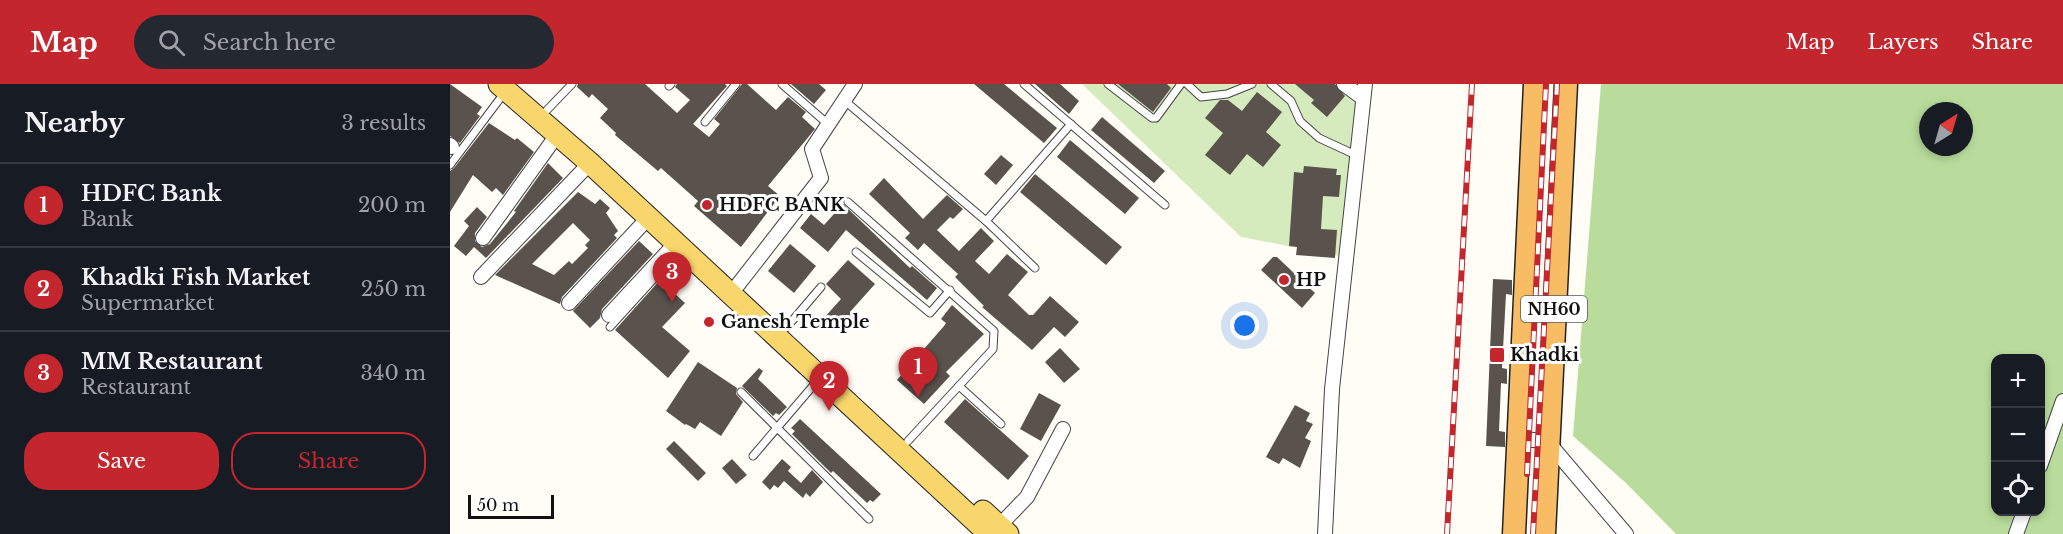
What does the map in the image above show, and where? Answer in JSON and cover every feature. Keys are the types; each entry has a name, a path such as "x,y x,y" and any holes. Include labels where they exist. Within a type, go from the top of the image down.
{"highway":[{"name":"NH60","path":"1514,534 1535,84"},
{"name":"NH60","path":"1544,534 1566,84"}],"main road":[{"path":"508,86 547,110 581,151 648,218 678,246 786,328 908,441 999,532"},
{"path":"508,86 557,135 581,151 734,289 819,378 999,532"}],"street":[{"path":"734,289 821,178 812,149 855,84"},
{"path":"1325,534 1332,389 1364,91 1344,84"},
{"path":"483,238 557,135"},
{"path":"481,277 581,151"},
{"path":"569,303 648,218"},
{"path":"610,321 678,246"},
{"path":"2041,462 2063,401"},
{"path":"999,532 1027,497 1063,429"},
{"path":"1519,439 1547,441 1626,534"},
{"path":"2016,534 2023,516"}],"lane":[{"path":"547,110 572,84"},
{"path":"705,122 736,84"},
{"path":"782,84 829,125"},
{"path":"1024,84 1166,205"},
{"path":"1108,84 1152,118 1156,118 1181,84"},
{"path":"1186,84 1201,97 1227,94 1252,84"},
{"path":"1271,84 1291,101 1300,121 1318,138 1358,156"},
{"path":"450,165 508,86"},
{"path":"844,101 986,221 1035,268"},
{"path":"986,221 1071,124"},
{"path":"848,202 992,326 995,337 993,349 908,441"},
{"path":"856,252 930,313 950,290"},
{"path":"786,328 821,287"},
{"path":"753,456 819,378"},
{"path":"959,386 1001,424"},
{"path":"741,392 869,519"}],"green space":[{"path":"1082,84 1365,84 1340,256 1241,237"},
{"path":"1601,84 2063,84 2063,534 1676,534 1626,483 1573,436"}],"building":[{"path":"450,84 482,107 477,114 480,116 460,143 450,136"},
{"path":"578,84 645,84 677,113 690,100 675,87 677,84 725,84 727,86 693,124 709,137 720,124 714,119 742,84 747,84 776,110 788,97 806,112 802,117 815,129 768,186 780,196 741,247 694,206 698,201 661,168 658,171 615,135 616,133 600,118 608,109 592,94 589,98 577,87"},
{"path":"791,84 819,84 826,90 814,104"},
{"path":"974,84 1004,84 1057,128 1044,143"},
{"path":"1035,84 1060,84 1079,101 1069,114"},
{"path":"1118,84 1167,84 1171,88 1153,112"},
{"path":"1295,84 1335,84 1345,96 1327,117 1311,103 1314,100"},
{"path":"1257,92 1282,112 1266,132 1281,145 1263,167 1247,154 1230,175 1205,155 1223,133 1205,118 1220,100 1228,100 1242,111"},
{"path":"1102,117 1165,171 1154,183 1091,130"},
{"path":"489,123 515,140 517,138 534,152 503,195 496,188 492,192 473,175 450,212 450,171"},
{"path":"1070,140 1139,198 1125,214 1057,157"},
{"path":"1001,155 1013,165 996,185 984,174"},
{"path":"548,163 563,178 486,258 474,247 466,256 454,246 469,226 464,221 477,207 487,217 475,233 475,241 482,247 490,244 516,212 514,211"},
{"path":"1304,166 1337,169 1336,175 1341,175 1339,197 1323,196 1321,229 1337,230 1335,258 1296,255 1297,247 1289,246 1294,172 1303,173"},
{"path":"1035,174 1122,247 1106,265 1020,192"},
{"path":"884,178 923,219 947,195 963,209 953,219 950,217 937,230 959,251 981,228 994,241 975,261 989,274 1007,254 1028,272 1008,295 1029,315 1033,315 1050,296 1079,322 1065,337 1054,327 1032,350 982,307 984,306 955,277 958,274 924,243 918,250 905,238 910,233 869,194"},
{"path":"578,192 595,204 600,199 610,208 606,213 618,231 614,235 617,238 562,297 560,304 495,275","holes":["573,223 590,240 585,245 588,248 572,264 569,261 554,275 532,264"]},
{"path":"843,204 910,268 912,266 937,288 927,300 846,230 828,252 800,228 811,214 824,225"},
{"path":"639,241 653,254 602,309 600,318 590,328 573,311"},
{"path":"790,244 816,266 794,293 768,271"},
{"path":"1273,257 1277,257 1315,293 1302,308 1261,270"},
{"path":"848,260 875,284 850,312 857,317 842,334 824,318 841,299 826,284"},
{"path":"1493,279 1512,280 1512,295 1506,294 1502,368 1507,369 1507,384 1501,383 1499,431 1505,432 1505,447 1486,446"},
{"path":"660,280 685,303 662,327 690,351 668,378 615,330"},
{"path":"952,305 984,334 946,372 950,376 924,404 897,380 944,326 946,323 941,319"},
{"path":"1060,348 1080,369 1064,383 1045,362"},
{"path":"698,362 737,388 736,394 743,402 721,436 700,422 695,429 685,425 666,411"},
{"path":"759,368 763,371 758,379 787,407 779,415 776,413 773,416 742,386"},
{"path":"1039,393 1061,405 1041,441 1020,429"},
{"path":"965,399 1029,456 1008,480 944,422"},
{"path":"1295,405 1310,413 1306,421 1313,424 1305,438 1311,441 1300,468 1283,458 1279,464 1266,457"},
{"path":"800,419 881,494 873,502 870,500 867,503 833,471 831,473 792,434 795,431 791,428"},
{"path":"674,441 706,473 698,481 666,449"},
{"path":"732,459 747,475 736,484 722,468"},
{"path":"782,459 791,467 788,471 801,483 812,470 823,482 810,497 806,493 803,498 784,481 778,488 774,485 770,490 762,482"}],"railway":[{"path":"1447,534 1472,84"},
{"path":"1527,474 1546,84"},
{"path":"1533,534 1557,84"}],"place":[{"name":"HDFC BANK","path":"707,205"},
{"name":"HP","path":"1284,280"},
{"name":"MM Restaurant","path":"672,302"},
{"name":"Ganesh Temple","path":"709,322"},
{"name":"Khadki","path":"1497,355"},
{"name":"HDFC Bank","path":"918,397"},
{"name":"Khadki Fish Market","path":"829,411"}]}
